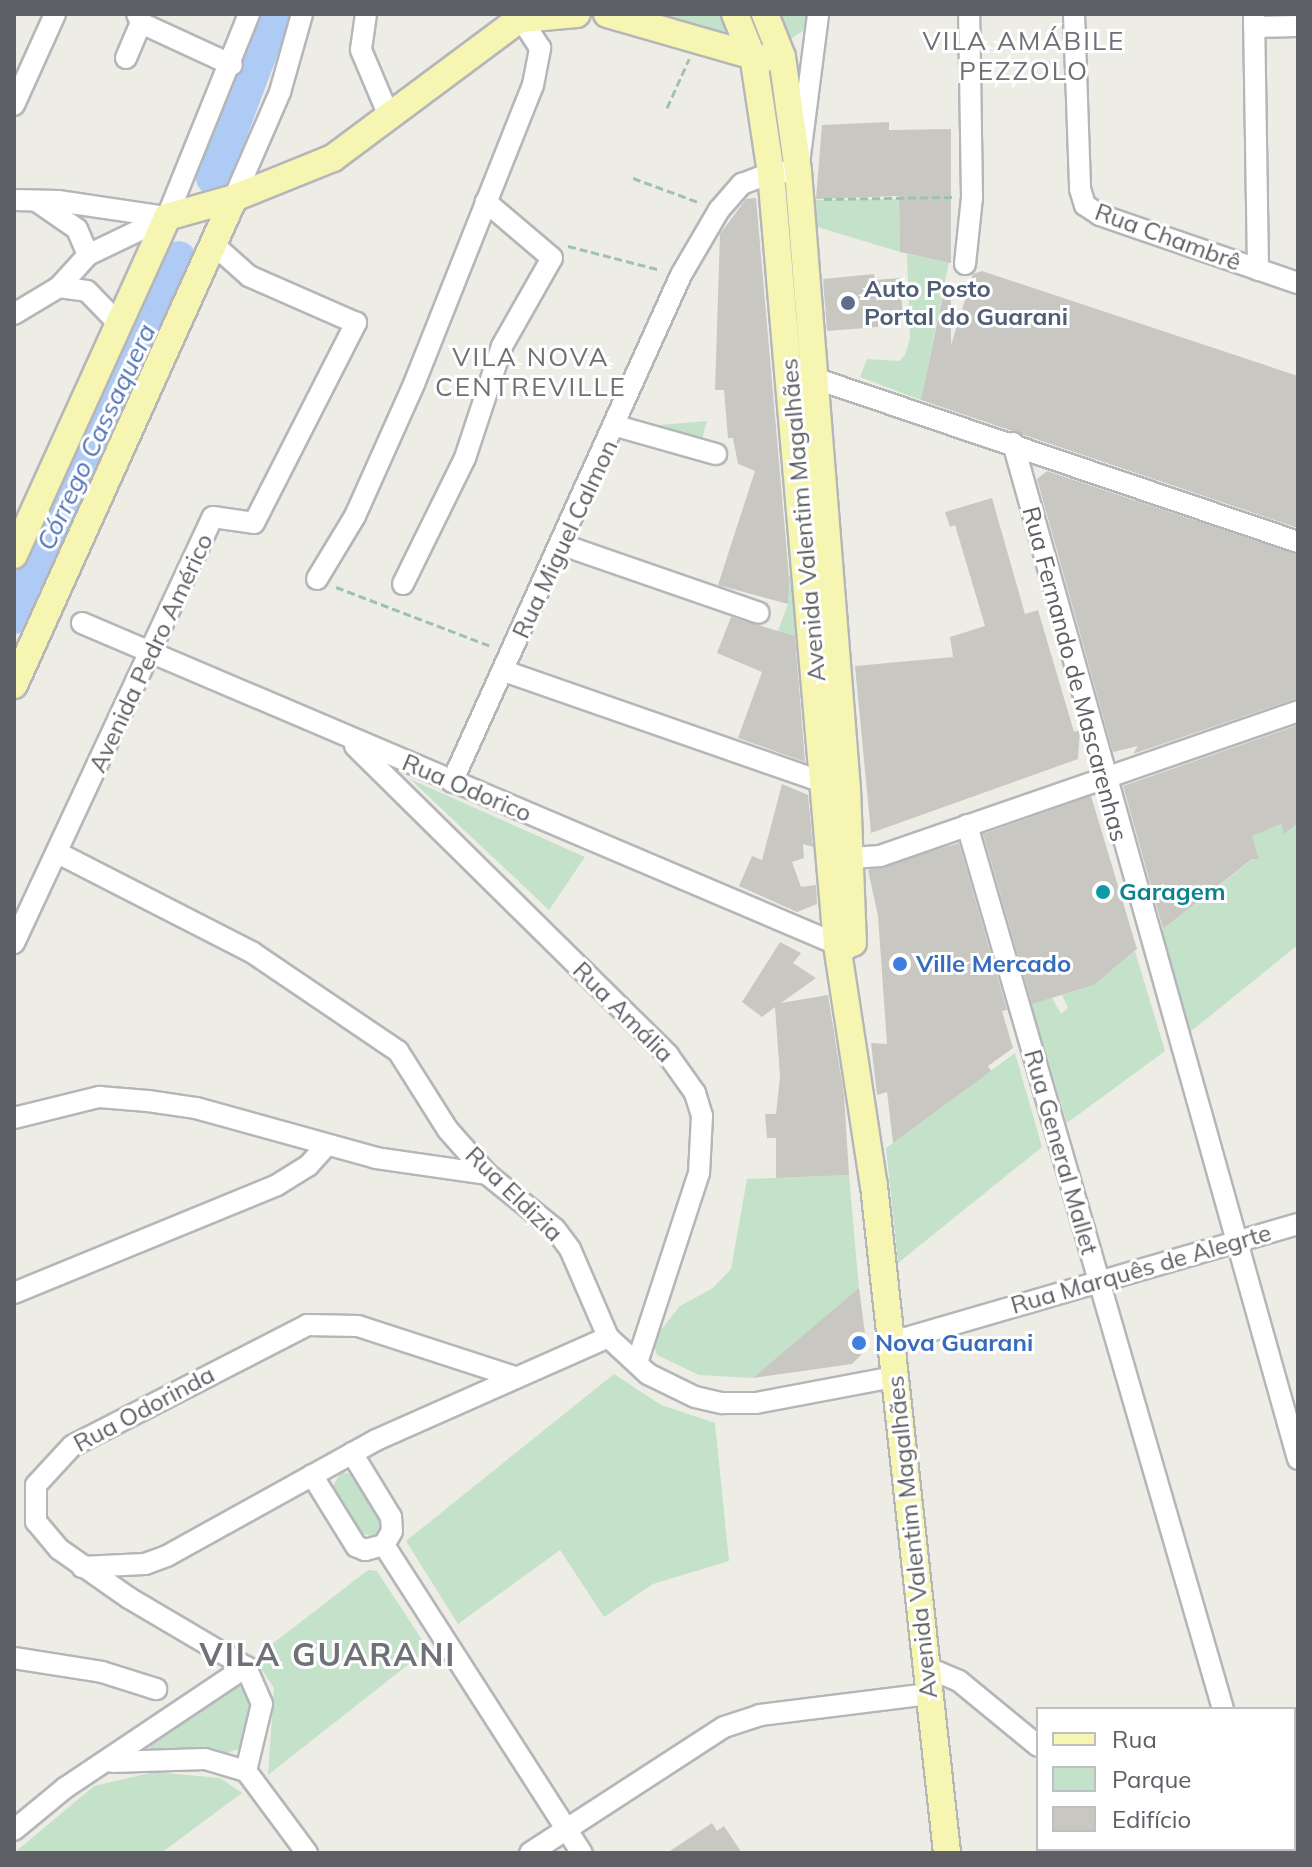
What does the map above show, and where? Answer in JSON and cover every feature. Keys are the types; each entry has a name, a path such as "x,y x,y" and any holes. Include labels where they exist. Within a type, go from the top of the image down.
{"main road":[{"path":"14,555 167,217 234,198 333,158 522,16 577,14"},
{"path":"610,14 754,61 782,57"},
{"name":"Avenida Valentim Magalhães","path":"735,14 754,61 803,374"},
{"name":"Avenida Valentim Magalhães","path":"765,14 782,57 798,171 803,374 836,785 845,948 892,1342 947,1853"},
{"path":"14,685 234,198"}],"street":[{"path":"14,314 59,287 88,255 167,217 232,65 249,14"},
{"path":"234,198 280,92 302,14"},
{"path":"366,14 361,50 389,116"},
{"path":"965,264 972,197 969,14"},
{"name":"Rua Chambrê","path":"1074,14 1080,189 1085,205 1100,215 1298,283"},
{"path":"14,105 53,15"},
{"path":"317,579 359,506 463,269 540,65 540,48 522,16"},
{"path":"126,58 139,18 232,65"},
{"path":"1258,270 1254,20 1298,26"},
{"path":"782,57 803,45 817,21"},
{"path":"798,171 817,21"},
{"name":"Rua Miguel Calmon","path":"452,782 617,426 681,275 719,210 742,184 771,173 798,171"},
{"path":"14,200 58,201 167,217"},
{"path":"38,202 77,229 88,255"},
{"path":"403,584 465,458 502,346 550,265 550,253 486,202"},
{"name":"Avenida Pedro Américo","path":"14,943 213,517 254,523 356,323 249,276 213,244"},
{"path":"59,287 87,291 119,324"},
{"path":"803,374 1298,542"},
{"path":"617,426 716,454"},
{"name":"Rua Fernando de Mascarenhas","path":"1013,443 1103,778 1298,1459"},
{"path":"563,545 759,613"},
{"name":"Rua Odorico","path":"82,623 845,948"},
{"path":"508,662 836,785"},
{"path":"841,859 880,856 1298,711"},
{"name":"Rua Amália","path":"346,737 668,1055 695,1093 702,1116 699,1173 637,1363"},
{"name":"Rua General Mallet","path":"967,825 1222,1707"},
{"name":"Rua Eldizia","path":"58,853 253,953 398,1051 448,1130 487,1174 555,1229 570,1249 608,1337 671,1388 722,1403 756,1403 894,1377"},
{"path":"14,1118 99,1097 148,1101 196,1108 325,1147 487,1174"},
{"path":"14,1293 277,1185 308,1166 325,1147"},
{"name":"Rua Marquês de Alegrte","path":"892,1342 1298,1224"},
{"name":"Rua Odorinda","path":"246,1667 82,1567 36,1522 36,1485 53,1461 85,1439 307,1325 358,1326 515,1377"},
{"path":"82,1567 145,1564 167,1556 352,1453 608,1337"},
{"path":"312,1475 356,1546 365,1550 384,1545 392,1531 391,1517 352,1453"},
{"path":"384,1545 582,1853"},
{"path":"14,1658 71,1665 156,1689"},
{"path":"14,1830 65,1788 246,1667 262,1704 246,1771"},
{"path":"926,1667 959,1681 1036,1744"},
{"path":"530,1853 741,1720 929,1694"},
{"path":"108,1762 205,1759 246,1771 307,1853"}],"path":[{"path":"667,108 697,41"},
{"path":"633,178 719,210"},
{"path":"800,199 972,197"},
{"path":"541,246 563,245 681,275"},
{"path":"317,579 508,662"}],"green space":[{"path":"656,14 729,14 728,29 719,34"},
{"path":"778,14 808,14 807,28 785,43"},
{"path":"899,199 900,252 811,225 811,200"},
{"path":"907,254 949,262 921,400 860,377 867,359 899,361 905,355 910,339"},
{"path":"707,421 702,439 648,426"},
{"path":"797,576 803,639 778,631 788,604 787,577"},
{"path":"410,779 585,857 549,910"},
{"path":"1238,799 1260,832 1281,824 1284,833 1298,823 1298,945 1190,1032 1158,933 1258,855"},
{"path":"1135,951 1165,1051 1067,1123 1031,1004 1052,998 1061,1014 1068,1008 1062,995 1094,985"},
{"path":"1015,1053 1042,1147 898,1263 886,1148"},
{"path":"849,1175 859,1289 753,1378 699,1375 657,1355 652,1341 680,1306 713,1288 731,1269 747,1179"},
{"path":"614,1374 661,1405 715,1423 729,1561 653,1584 604,1617 560,1550 458,1624 406,1541"},
{"path":"341,1472 353,1474 383,1523 374,1537 361,1533 333,1486"},
{"path":"368,1570 377,1571 428,1649 268,1775 274,1688 254,1658"},
{"path":"241,1679 253,1704 245,1747 223,1754 150,1749 151,1741"},
{"path":"154,1772 220,1778 242,1793 161,1853 14,1853 94,1786"}],"building":[{"path":"889,122 889,130 951,129 951,263 900,252 899,196 816,199 822,125"},
{"path":"756,198 789,577 788,604 718,585 755,471 738,464 733,438 728,438 724,390 715,390 720,234 746,199"},
{"path":"982,271 1298,376 1298,528 921,400 944,290 951,290 951,345 973,274"},
{"name":"Auto Posto Portal do Guarani","path":"874,274 875,280 900,278 903,318 878,321 878,327 827,331 823,279"},
{"path":"1047,471 1298,555 1298,698 1133,754 1138,746 1113,752 1037,479"},
{"path":"992,498 1025,614 1038,610 1074,732 1080,730 1078,759 871,833 855,666 953,657 950,637 985,626 955,525 950,527 945,512"},
{"path":"731,617 795,636 805,762 738,738 762,672 717,653"},
{"path":"1298,725 1298,823 1284,834 1281,824 1252,836 1259,859 1252,859 1163,929 1123,786"},
{"path":"782,784 808,795 813,847 803,844 804,858 792,862 801,887 816,885 817,904 797,912 739,886 752,856 762,860"},
{"path":"1091,796 1137,949 1094,985 1032,1004 983,834"},
{"path":"959,843 1007,1010 1002,1011 1013,1048 988,1066 991,1071 893,1143 887,1092 877,1095 871,1043 887,1044 878,916 868,870"},
{"path":"780,942 801,953 793,963 816,978 781,1003 828,995 844,1095 849,1175 776,1178 776,1138 767,1138 765,1114 776,1114 780,1076 775,1007 762,1017 742,1002"},
{"path":"859,1288 867,1349 852,1364 753,1378"},
{"path":"712,1823 717,1831 724,1826 742,1853 667,1853"}],"waterway":[{"name":"Córrego Cassaquera","path":"213,178 275,14"},
{"name":"Córrego Cassaquera","path":"14,617 179,258"}],"place":[{"name":"Auto Posto Portal do Guarani","path":"848,303"},
{"name":"Garagem","path":"1103,892"},
{"name":"Ville Mercado","path":"900,964"},
{"name":"Nova Guarani","path":"859,1343"}],"district":[{"name":"VILA AMÁBILE PEZZOLO","path":"1024,56"},
{"name":"VILA NOVA CENTREVILLE","path":"531,372"},
{"name":"VILA GUARANI","path":"328,1654"}]}
